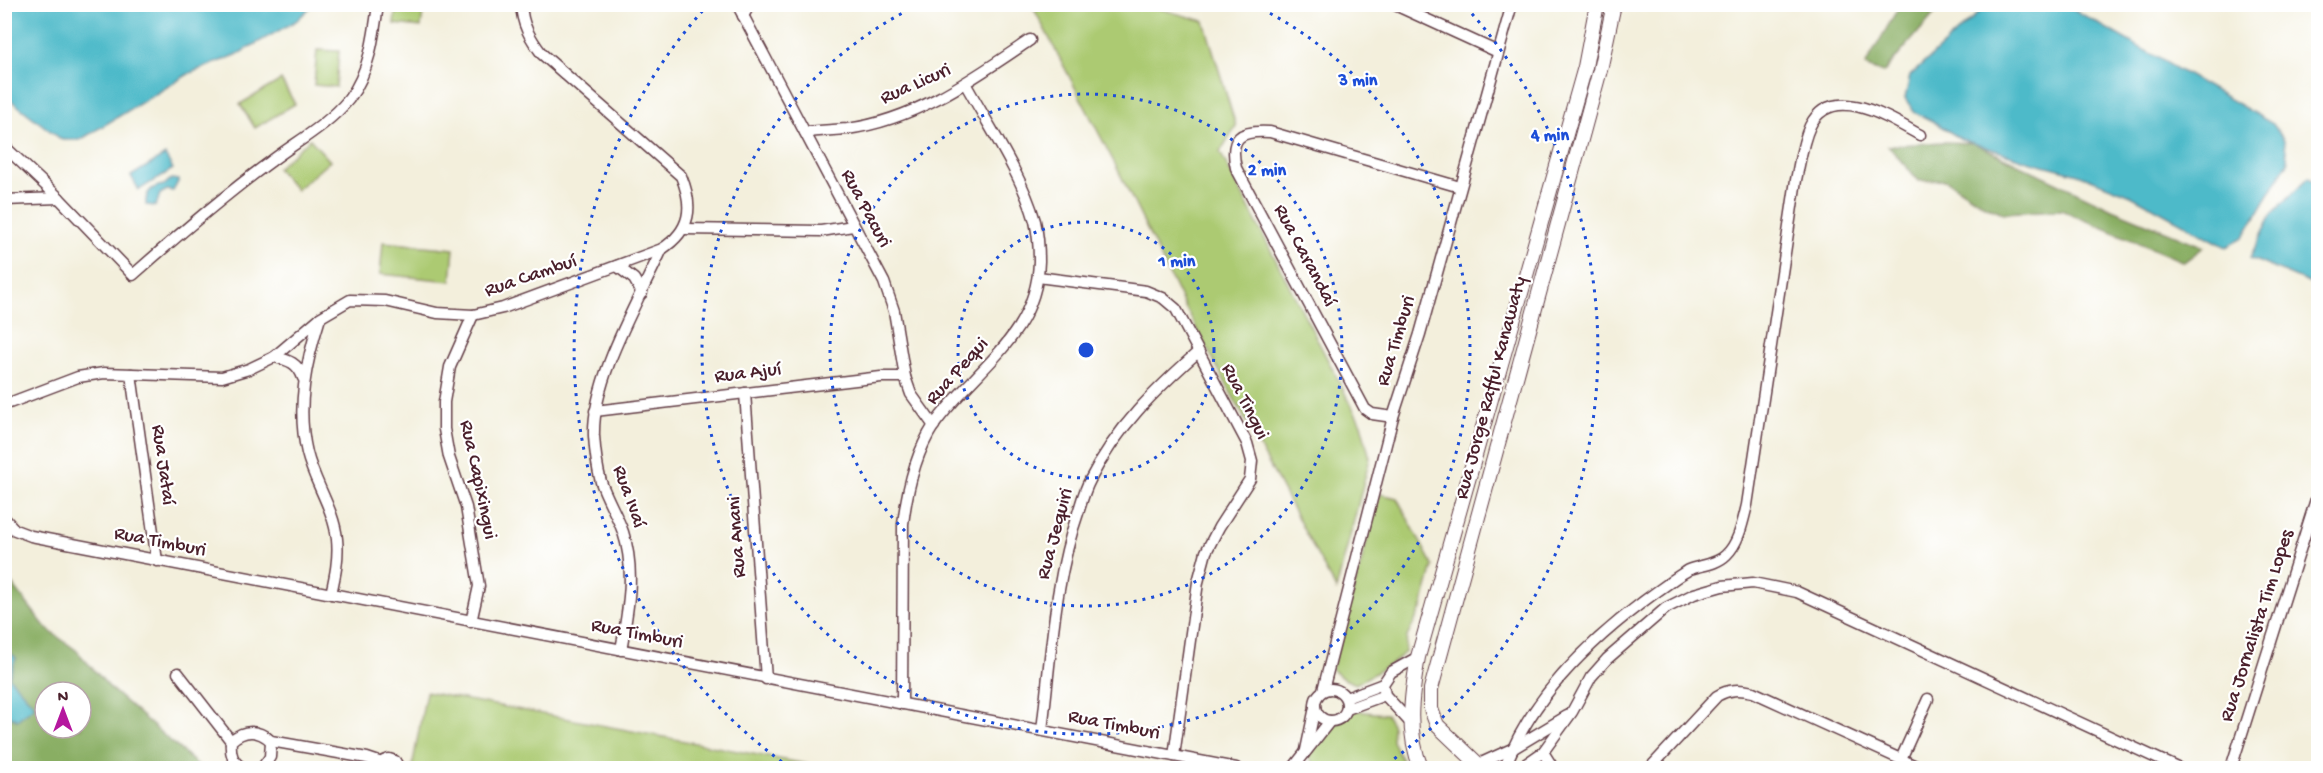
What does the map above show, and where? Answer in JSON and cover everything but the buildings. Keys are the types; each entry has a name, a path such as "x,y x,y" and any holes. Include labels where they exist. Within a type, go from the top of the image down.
{"main road":[{"name":"Rua Jorge Rafful Kanawaty","path":"1421,768 1412,742 1409,721 1418,657 1586,68 1597,4"},
{"name":"Rua Jorge Rafful Kanawaty","path":"1478,767 1437,725 1431,709 1431,689 1600,70 1614,4"},
{"path":"1432,607 1450,613"}],"street":[{"path":"4,146 59,198 133,275 202,214 325,122 349,99 366,66 374,38 378,4"},
{"path":"521,4 522,21 528,35 542,54 681,176 687,191 689,212 684,229 821,231 853,226"},
{"name":"Rua Pacuri","path":"737,4 884,282 900,336 905,377 911,394 934,426"},
{"path":"742,16 750,4"},
{"path":"1393,4 1498,52"},
{"name":"Rua Timburi","path":"1323,690 1394,417 1420,334 1512,4"},
{"name":"Rua Licuri","path":"805,132 849,129 893,117 931,102 965,83 1030,40"},
{"name":"Rua Pequi","path":"902,704 904,514 906,496 914,468 934,426 1020,328 1031,304 1038,277 1039,248 1035,222 1023,188 965,83"},
{"path":"1505,768 1526,724 1586,649 1669,583 1689,570 1716,561 1726,555 1733,545 1742,526 1747,505 1796,180 1803,144 1811,124 1821,112 1833,107 1850,105 1881,114 1920,135"},
{"name":"Rua Carandaí","path":"1394,417 1372,414 1365,409 1236,168 1233,156 1235,142 1243,133 1270,132 1460,187"},
{"path":"4,200 59,198"},
{"name":"Rua Cambuí","path":"4,405 78,377 131,374 222,377 249,369 274,357 321,317 350,300 385,301 437,313 473,315 503,308 662,249 675,240 684,229"},
{"name":"Rua Ivaí","path":"621,650 630,598 629,560 623,533 600,474 594,435 595,411 600,387 611,358 662,249"},
{"path":"616,266 634,279 642,293"},
{"name":"Rua Tingui","path":"1038,277 1146,291 1164,298 1176,309 1247,443 1252,461 1250,479 1219,526 1206,552 1198,582 1174,756"},
{"name":"Rua Capixingui","path":"471,622 479,586 466,507 449,458 444,429 444,402 450,367 473,315"},
{"path":"321,317 303,378 303,404 306,450 337,538 338,563 331,594"},
{"name":"Rua Jequiri","path":"1042,730 1061,577 1071,533 1089,481 1118,435 1153,392 1198,352"},
{"path":"274,357 291,361 300,369 303,378"},
{"name":"Rua Jataí","path":"131,374 157,561"},
{"name":"Rua Ajuí","path":"595,411 881,377 905,377"},
{"name":"Rua Anani","path":"745,393 766,679"},
{"name":"Rua Jornalista Tim Lopes","path":"2231,768 2319,494"},
{"name":"Rua Timburi","path":"4,518 15,530 31,536 1236,768"},
{"path":"1520,768 1543,752 1572,712 1591,677 1607,659 1666,608 1694,594 1722,586 1754,584 1797,592 2178,768"},
{"path":"1315,707 1320,717 1330,721 1341,718 1347,704 1384,690 1391,672 1418,657"},
{"path":"177,673 231,741"},
{"path":"1306,753 1316,698 1323,690 1334,688 1339,690 1347,704"},
{"path":"1650,768 1717,696 1726,691 1740,689 1753,692 1920,768"},
{"path":"1384,690 1409,721"},
{"path":"1901,759 1928,699"},
{"path":"1478,767 1572,712"},
{"path":"1293,768 1330,721"},
{"path":"243,768 233,760 230,751 231,741 246,731 256,731 271,741 367,758 381,766 386,760 393,760 399,768"},
{"path":"262,768 270,758 271,741"},
{"path":"1543,752 1553,768"}],"green space":[{"path":"396,5 424,5 421,27 394,24"},
{"path":"1032,5 1146,5 1204,21 1236,126 1220,152 1361,424 1370,458 1336,590 1184,305 1117,168"},
{"path":"1900,5 1942,5 1883,73 1865,66"},
{"path":"317,50 339,51 336,87 314,85"},
{"path":"281,80 295,104 255,128 240,104"},
{"path":"310,139 330,161 296,190 277,168"},
{"path":"1942,142 1974,143 2112,209 2204,247 2184,262 2061,210 2003,213 1986,206 1946,180 1919,181 1888,146"},
{"path":"383,242 454,249 451,281 380,274"},
{"path":"1380,494 1397,498 1433,566 1422,607 1407,637 1405,652 1396,661 1356,684 1342,678 1332,669"},
{"path":"4,574 47,629 76,650 111,689 201,768 5,768 5,713 17,720 9,677 16,658 5,648"},
{"path":"426,692 827,768 412,768"},
{"path":"1357,710 1386,714 1393,726 1392,741 1406,768 1317,768 1306,753 1330,727"}],"water":[{"path":"1991,4 2066,5 2273,124 2284,140 2288,162 2243,238 2226,247 2131,195 2078,174 2028,161 1961,139 1914,112 1905,98 1910,76 1986,6"},
{"path":"4,5 313,5 296,21 236,55 190,73 80,140 62,140 5,96"},
{"path":"165,155 173,169 139,190 131,176"},
{"path":"2309,177 2318,188 2318,287 2250,258 2272,214"},
{"path":"171,179 179,180 173,191 167,190 160,194 156,206 146,205 150,190 164,185"},
{"path":"5,648 16,658 9,677 33,704 33,708 17,720 5,713"}]}
